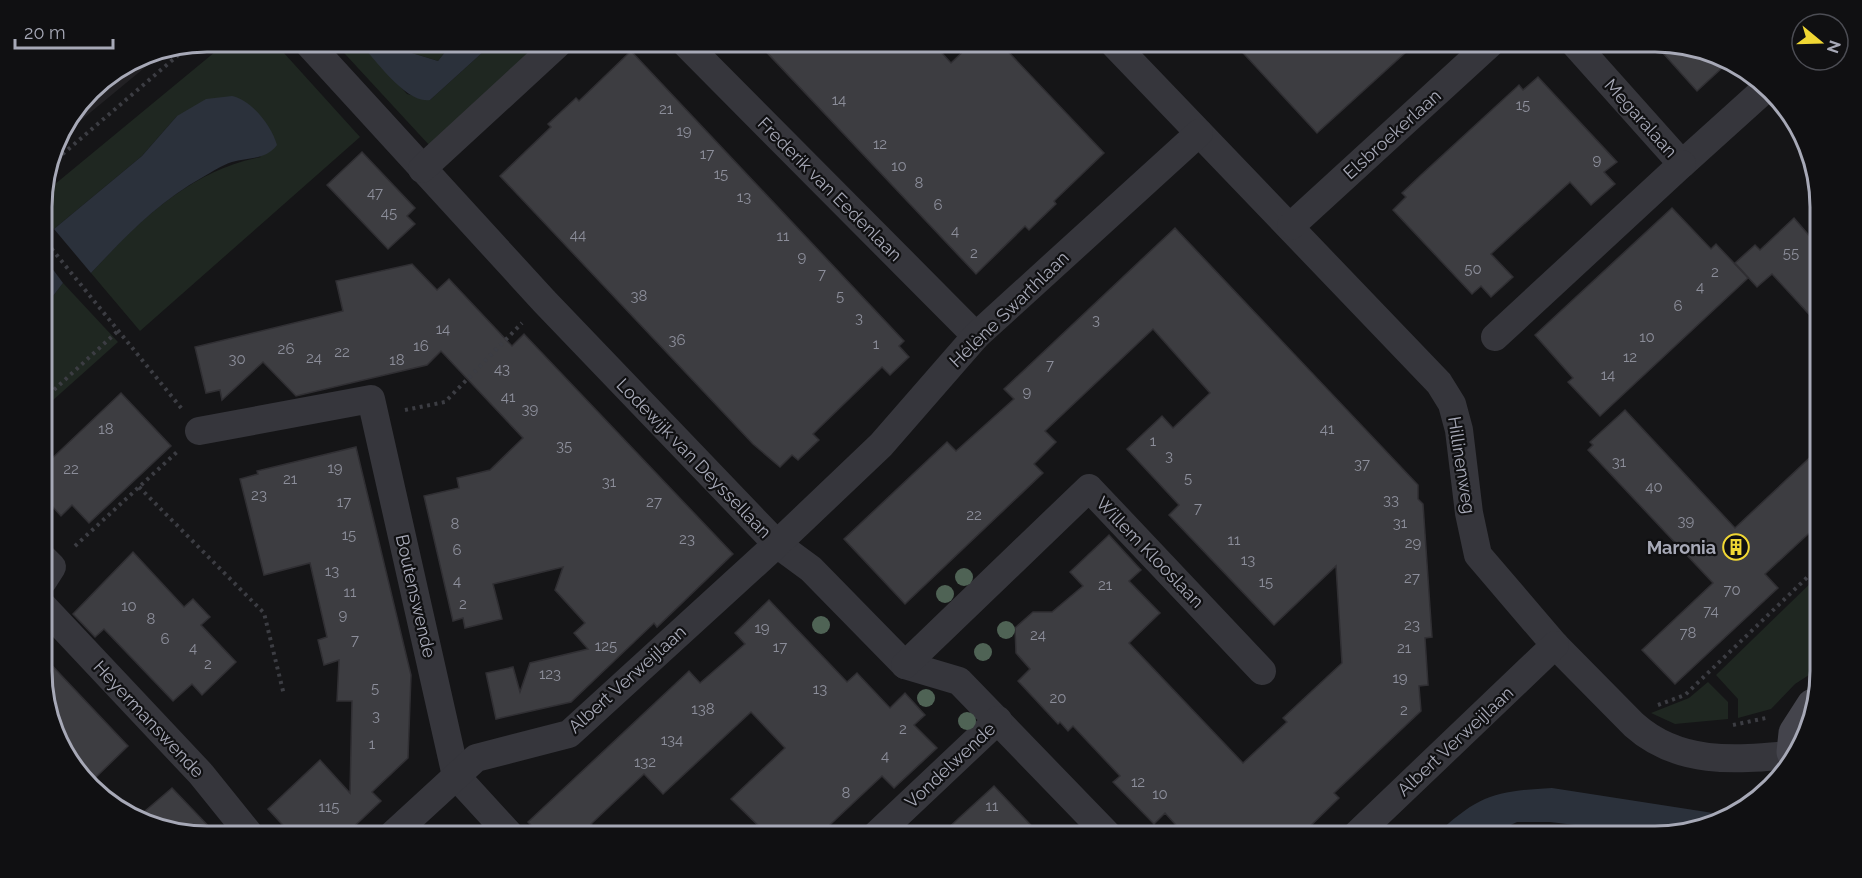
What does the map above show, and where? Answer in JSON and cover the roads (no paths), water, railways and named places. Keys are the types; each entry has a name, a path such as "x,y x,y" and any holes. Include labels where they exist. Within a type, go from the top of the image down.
{"street":[{"name":"Hillinenweg","path":"1122,52 1291,226 1442,388 1452,405 1459,430 1469,513 1478,555 1556,645 1648,737 1689,755 1733,758 1785,754"},
{"name":"Elsbroekerlaan","path":"1291,226 1481,52"},
{"name":"Megaralaan","path":"1582,52 1683,164 1760,94"},
{"name":"Lodewijk van Deyssellaan","path":"317,53 544,301 777,544 811,569 905,665 959,681 1099,825"},
{"path":"422,169 548,53"},
{"name":"Frederik van Eedenlaan","path":"695,53 976,336"},
{"name":"Hélène Swarthlaan","path":"777,544 881,445 976,336 1199,133"},
{"path":"1495,337 1683,164"},
{"name":"Boutenswende","path":"200,431 371,399 456,776"},
{"name":"Willem Klooslaan","path":"905,665 1089,488 1262,671"},
{"name":"Albert Verweijlaan","path":"402,826 476,758 569,734 777,544"},
{"name":"Heyermanswende","path":"52,616 201,774 242,826"},
{"name":"Albert Verweijlaan","path":"1366,825 1556,645"},
{"name":"Vondelwende","path":"886,826 998,720"},
{"path":"456,776 502,826"}],"place":[{"name":"Maronia","path":"1736,547"}]}
